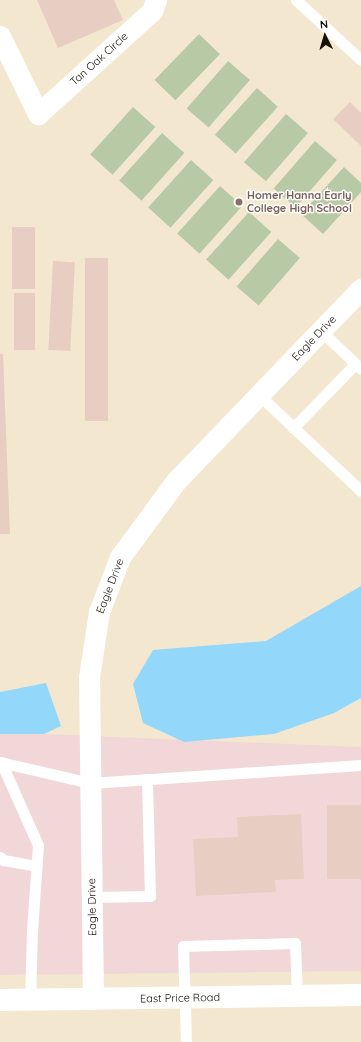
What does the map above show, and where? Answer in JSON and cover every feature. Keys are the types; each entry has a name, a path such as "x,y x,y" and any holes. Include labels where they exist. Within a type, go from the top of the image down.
{"main road":[{"name":"East Price Road","path":"0,1000 361,996"}],"street":[{"name":"Tan Oak Circle","path":"0,36 38,114 152,11 156,0"},
{"name":"Eagle Drive","path":"93,999 89,677 99,612 120,557 176,481 361,289"}],"lane":[{"path":"296,0 361,60"},
{"path":"293,428 358,366 321,331"},
{"path":"258,395 361,491"},
{"path":"0,762 90,783 361,765"},
{"path":"0,762 38,845 32,931 30,1000"},
{"path":"92,897 150,896 147,779"},
{"path":"0,858 3,860 36,866"},
{"path":"186,1042 183,946 295,943 297,996"}],"shaded area":[{"path":"0,734 44,734 361,747 361,971 0,975"}],"green space":[{"path":"199,34 220,54 175,100 155,80"},
{"path":"228,61 250,80 209,128 187,109"},
{"path":"257,88 278,107 236,154 215,135"},
{"path":"133,107 155,127 112,175 90,155"},
{"path":"286,114 308,133 266,181 244,162"},
{"path":"162,133 184,153 141,201 119,181"},
{"path":"315,141 337,160 296,208 274,189"},
{"path":"191,160 213,180 170,228 148,208"},
{"path":"344,167 361,183 361,192 323,234 301,214"},
{"path":"220,186 242,206 199,254 177,234"},
{"path":"249,212 271,232 228,280 206,260"},
{"path":"278,239 300,258 259,306 237,287"}],"water":[{"path":"361,586 361,698 334,713 274,734 184,742 143,723 133,684 153,650 266,641"},
{"path":"46,683 61,726 44,734 0,734 0,692"}],"building":[{"path":"37,0 114,0 123,20 58,48"},
{"path":"350,102 361,113 361,146 333,119"},
{"path":"12,227 35,227 35,289 12,289"},
{"path":"85,258 108,258 108,421 85,421"},
{"path":"53,261 75,262 70,351 48,350"},
{"path":"14,293 35,293 35,350 14,350"},
{"path":"0,354 3,354 10,534 0,534"},
{"path":"327,805 361,805 361,879 327,879"},
{"path":"301,814 304,879 275,880 276,892 196,896 193,839 238,837 237,817"}],"place":[{"name":"Homer Hanna Early College High School","path":"239,202"}]}
